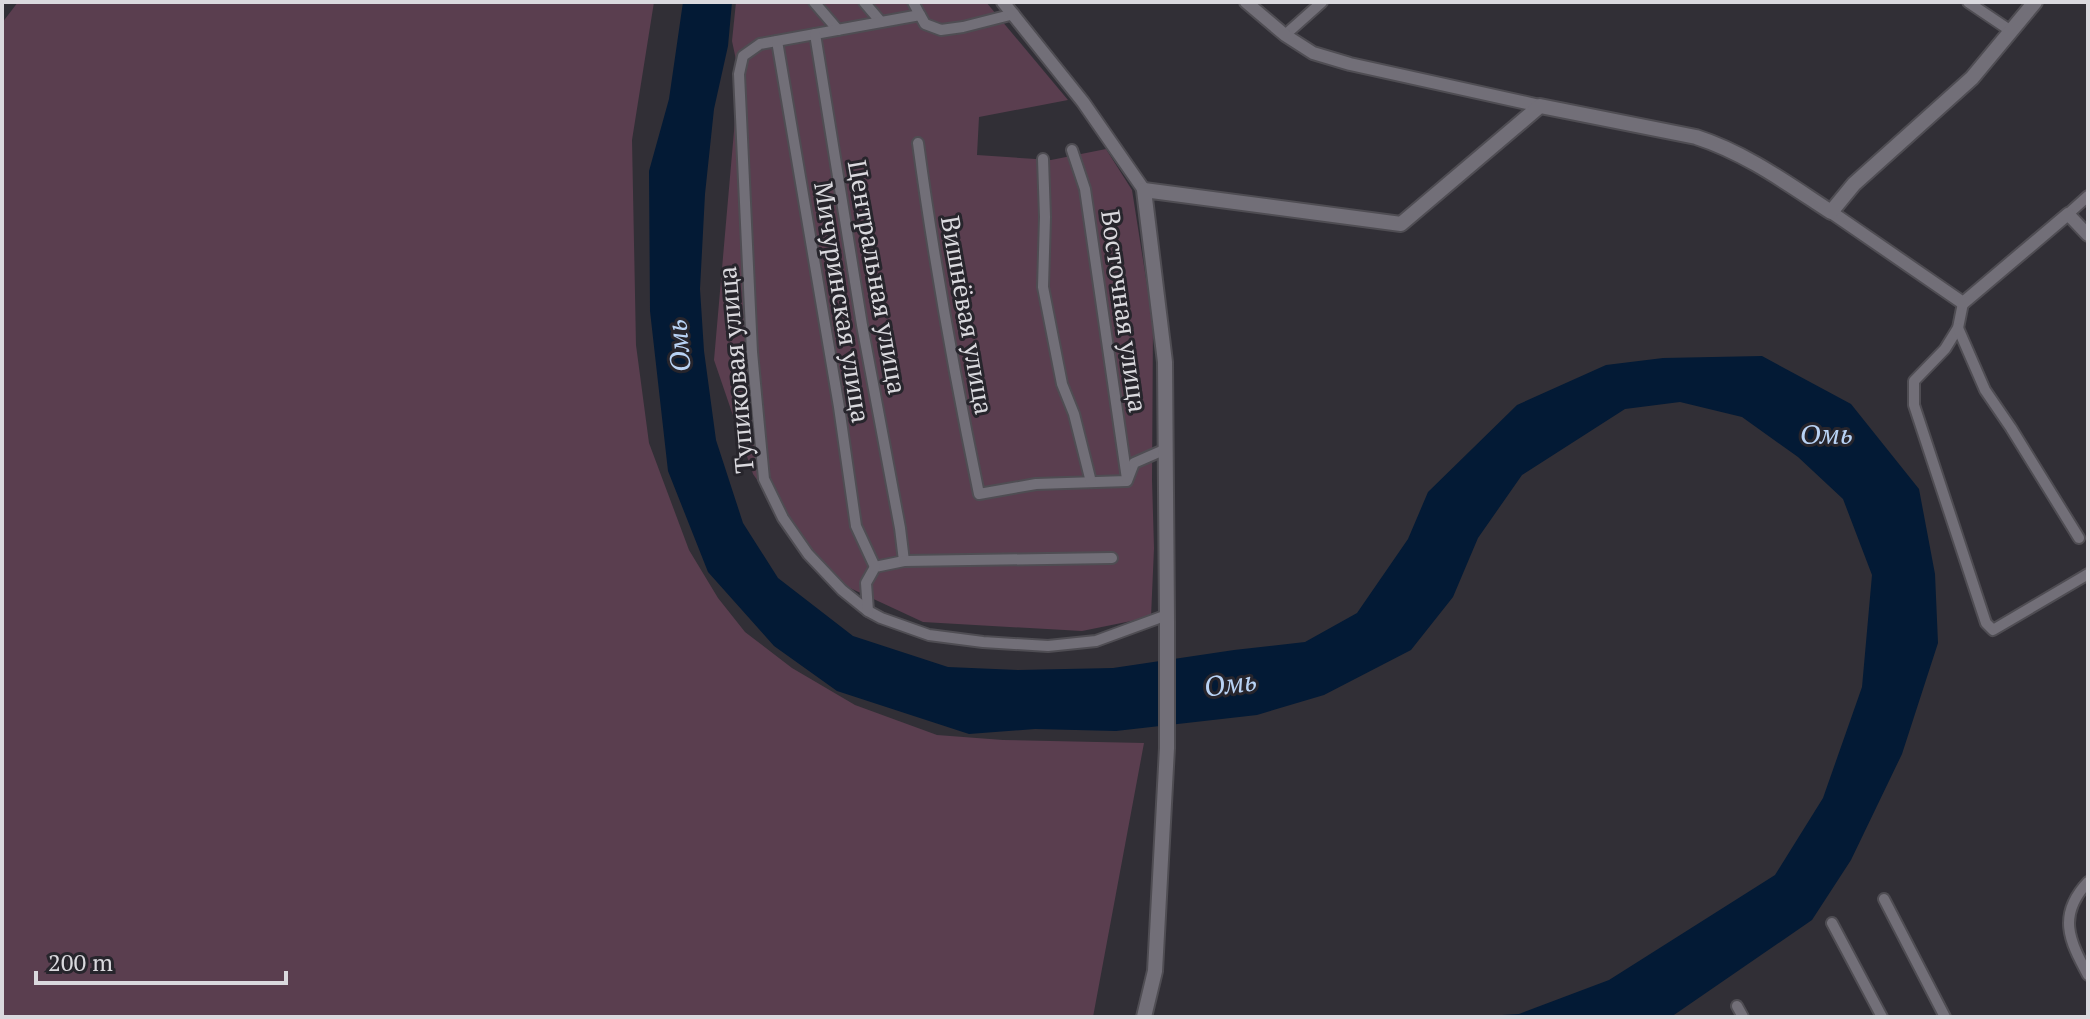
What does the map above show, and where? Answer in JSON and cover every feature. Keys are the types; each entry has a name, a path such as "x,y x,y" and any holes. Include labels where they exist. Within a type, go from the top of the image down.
{"main road":[{"path":"1144,1017 1155,971 1167,748 1167,618 1165,362 1144,190 1401,224 1540,106 1714,142 1764,169 1831,212 1854,184 1972,78 2035,2"}],"street":[{"path":"814,2 838,30"},
{"path":"864,2 881,22"},
{"path":"913,2 925,24 941,30 1014,14"},
{"path":"1003,2 1083,102 1144,190"},
{"path":"1246,2 1285,35 1313,53 1540,106"},
{"path":"1285,35 1322,2"},
{"path":"1968,2 2011,31"},
{"path":"777,41 920,15"},
{"name":"Центральная улица","path":"815,34 904,561"},
{"name":"Тупиковая улица","path":"777,41 760,44 743,56 739,74 752,352 764,479 783,518 808,554 842,590 868,611 929,635 1048,646 1096,641 1167,618"},
{"name":"Мичуринская улица","path":"777,41 856,526 875,567"},
{"name":"Вишнёвая улица","path":"918,143 934,254 979,494 1036,484 1091,482"},
{"name":"Восточная улица","path":"1072,150 1085,189 1127,481"},
{"path":"1043,159 1043,287 1062,384 1074,414 1091,482 1127,481 1134,463 1166,449"},
{"path":"2088,196 1963,303 1958,328 1945,349 1914,381 1914,405 1986,623 1993,630 2088,574"},
{"path":"1831,212 1963,303"},
{"path":"2068,214 2088,235"},
{"path":"1958,328 1985,390 2079,538"},
{"path":"868,611 866,583 875,567 904,561 1112,558"},
{"path":"2088,882 2077,893 2068,919 2069,938 2088,975"},
{"path":"1884,899 1945,1017"},
{"path":"1832,923 1882,1017"},
{"path":"1737,1006 1743,1017"}],"shaded area":[{"path":"18,2 654,2 632,140 636,345 649,443 689,550 718,598 745,632 792,668 855,705 937,735 1003,740 1144,743 1093,1017 2,1017 2,23"},
{"path":"736,2 986,2 1068,100 979,117 977,155 1051,160 1106,149 1132,190 1153,323 1154,548 1151,617 1082,631 923,622 822,575 753,474 714,360 739,74 732,41"}],"water":[{"name":"Омь","path":"683,2 732,2 728,46 714,109 700,289 704,351 716,440 743,523 778,578 853,636 948,667 1018,670 1113,668 1305,642 1357,613 1408,539 1428,492 1517,405 1606,365 1663,358 1762,356 1851,404 1919,489 1935,574 1938,643 1902,754 1851,860 1812,920 1671,1017 1468,1017 1519,1014 1609,980 1775,875 1823,798 1862,687 1872,575 1843,499 1798,457 1742,417 1680,402 1625,409 1522,475 1478,538 1453,597 1411,650 1324,695 1257,715 1116,731 1035,729 969,734 837,691 774,646 708,572 668,471 650,311 649,171 669,99"}]}
